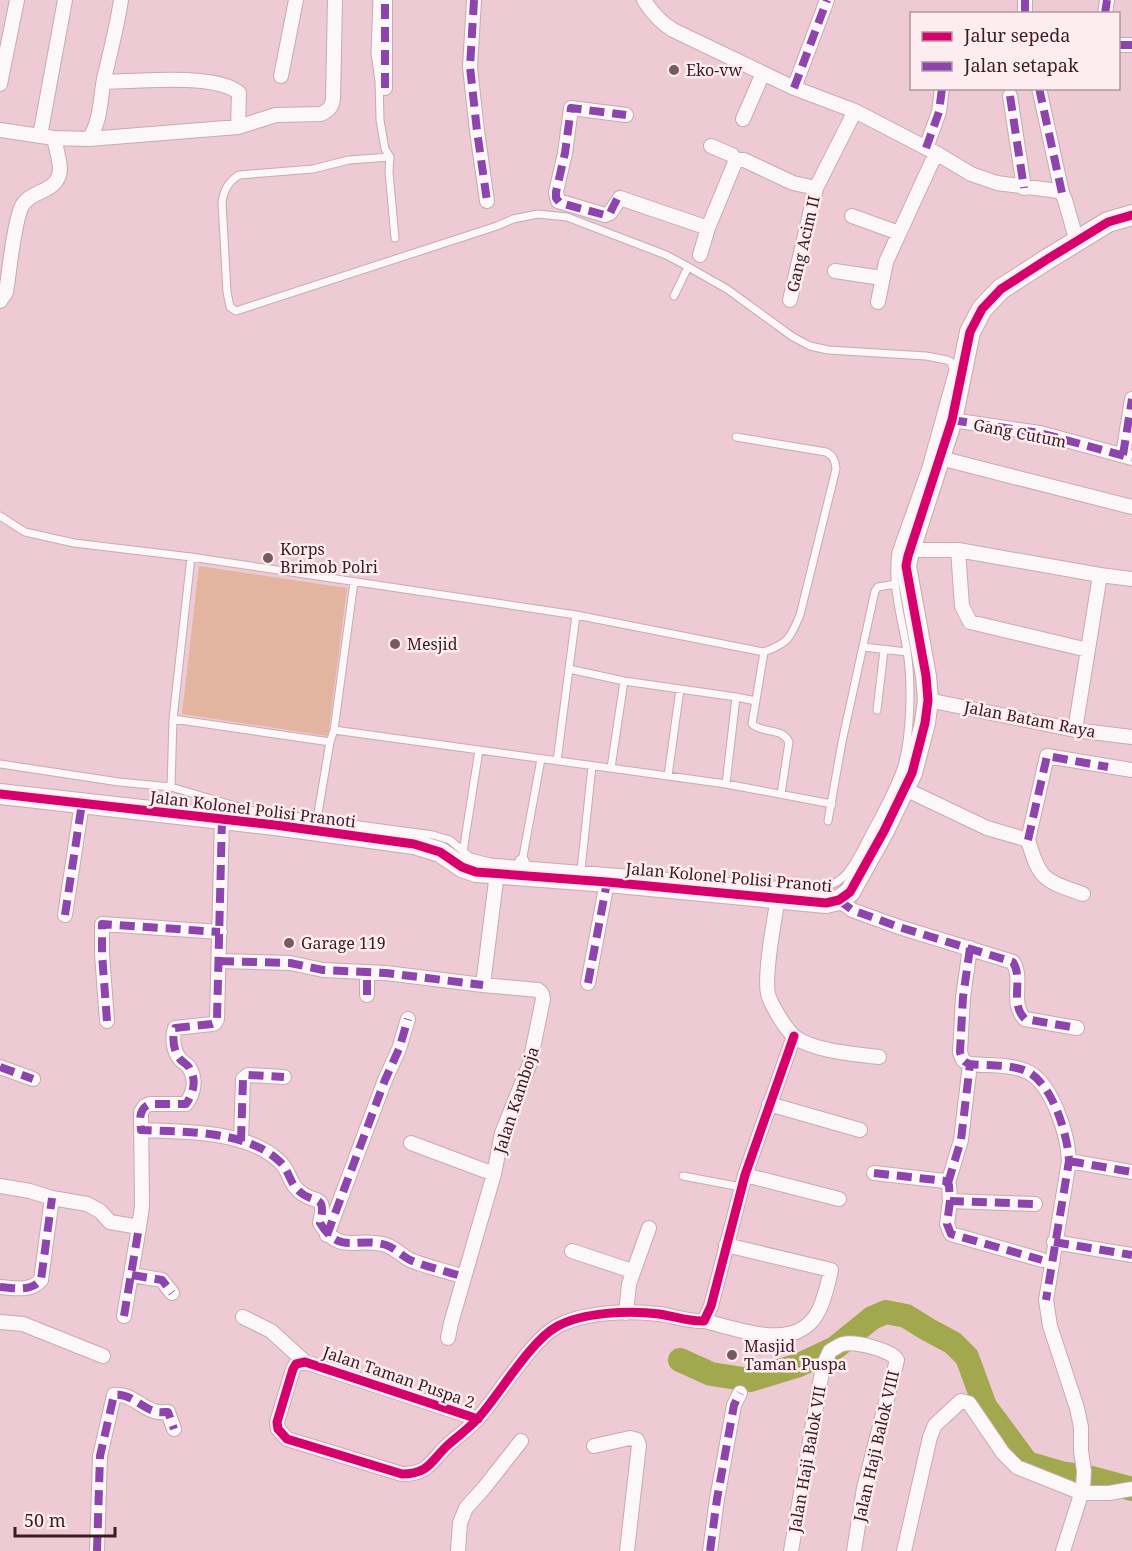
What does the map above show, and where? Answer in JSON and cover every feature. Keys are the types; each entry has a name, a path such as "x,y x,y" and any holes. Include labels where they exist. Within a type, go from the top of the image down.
{"street":[{"path":"0,84 17,0"},
{"path":"0,301 6,292 21,209 30,197 46,190 57,180 60,170 47,137 65,0"},
{"path":"89,139 99,115 122,0"},
{"path":"281,76 296,0"},
{"path":"0,130 47,137 89,139 238,128 276,116 321,114 332,105 335,0"},
{"path":"385,0 385,88"},
{"path":"474,0 470,67 487,201"},
{"path":"644,0 663,24 690,39 794,88 855,111 931,150 970,174 997,183 1062,193"},
{"path":"794,88 827,0"},
{"path":"743,119 763,73"},
{"path":"104,82 190,81 225,84 239,93 238,128"},
{"path":"878,302 886,262 931,150 942,90"},
{"path":"1039,90 1062,193 1077,242"},
{"path":"1010,96 1024,188"},
{"path":"626,115 571,108 565,153 556,192 558,201 605,215 610,213 620,198 708,228"},
{"name":"Gang Acim II","path":"790,300 816,188 855,111"},
{"name":"Gang Acim II","path":"711,146 732,155 736,160 744,160 793,183 816,188"},
{"path":"700,255 708,228 736,160"},
{"name":"Jalan Kolonel Polisi Pranoti","path":"0,794 414,844 440,852 468,870 826,903 839,900 850,892 884,831 905,789 916,759 928,700 922,649 906,566 952,420 970,332 982,309 1001,289 1108,222 1132,215"},
{"path":"852,216 899,233"},
{"path":"835,271 882,278"},
{"path":"1127,456 1132,399"},
{"name":"Gang Cutum","path":"952,420 1040,433 1127,456"},
{"path":"940,458 1132,507"},
{"path":"919,550 958,550 1132,579"},
{"path":"958,550 962,606 970,622 1088,650"},
{"path":"1075,730 1100,575"},
{"name":"Jalan Batam Raya","path":"928,700 1075,730 1132,737"},
{"path":"1083,894 1049,882 1040,873 1028,840 1047,756 1132,770"},
{"path":"905,789 987,828 1028,840"},
{"path":"65,915 82,803"},
{"path":"124,1316 142,1206 141,1112 145,1106 150,1104 186,1104 192,1096 194,1082 190,1069 179,1059 172,1034 175,1028 181,1026 215,1023 217,1019 222,819"},
{"path":"219,961 290,963 323,970 367,972 483,985 497,873"},
{"path":"588,983 607,882"},
{"path":"778,898 768,977 768,994 775,1008 794,1036 818,1046 879,1057"},
{"path":"839,900 852,910 1013,962 1017,969 1016,1002 1020,1015 1025,1019 1077,1028"},
{"path":"107,1021 102,924 220,932"},
{"path":"970,948 963,997 960,1052 965,1063 1016,1068 1035,1077 1050,1098 1065,1132 1069,1161 1046,1300 1050,1326 1080,1418 1084,1472 1082,1491 1063,1551"},
{"path":"367,972 367,995"},
{"name":"Jalan Kamboja","path":"448,1338 494,1174 502,1133 530,1063 543,999 538,990 483,985"},
{"path":"327,1234 399,1049 408,1019"},
{"path":"704,1321 711,1306 743,1181 794,1036"},
{"path":"970,1064 961,1140 948,1183 950,1201 947,1224 951,1234 1042,1260"},
{"path":"0,1067 33,1079"},
{"path":"241,1141 243,1079 248,1076 284,1077"},
{"path":"769,1104 860,1130"},
{"path":"141,1130 221,1136 264,1150 280,1161 298,1191 322,1203 324,1207 320,1223 327,1234 337,1241 347,1244 374,1243 388,1246 409,1260 464,1277"},
{"path":"411,1143 494,1174"},
{"path":"1069,1161 1132,1172"},
{"path":"874,1173 948,1183"},
{"path":"743,1181 839,1199"},
{"path":"0,1186 87,1204 100,1211 110,1222 140,1227"},
{"path":"0,1287 28,1289 41,1280 52,1198"},
{"path":"950,1201 1035,1204"},
{"path":"626,1313 632,1271 649,1228"},
{"path":"1054,1242 1132,1255"},
{"path":"478,1419 544,1335 573,1319 626,1313 660,1314 783,1336 795,1333 809,1323 819,1310 831,1270 726,1245"},
{"path":"572,1251 632,1271"},
{"path":"132,1275 162,1280 172,1293"},
{"path":"243,1317 271,1331 305,1362"},
{"path":"0,1322 22,1324 103,1356"},
{"name":"Jalan Haji Balok VIII","path":"823,1366 830,1351 847,1344 861,1345 891,1353 897,1360 864,1488 854,1551"},
{"name":"Jalan Taman Puspa 2","path":"305,1362 478,1419 424,1470 402,1474 287,1439 280,1432 277,1422 291,1374 296,1364 305,1362"},
{"name":"Jalan Haji Balok VII","path":"791,1551 823,1366"},
{"path":"710,1551 734,1405 740,1392"},
{"path":"97,1551 100,1456 114,1395 119,1394 139,1402 153,1412 168,1412 174,1429"},
{"path":"904,1551 930,1437 935,1425 961,1401 969,1403 1003,1453 1017,1467 1082,1491 1109,1493 1132,1489"},
{"path":"594,1446 630,1438 637,1440 639,1445 627,1551"},
{"path":"458,1551 460,1523 466,1508 521,1441"}],"lane":[{"path":"377,0 375,52 379,81 380,120 385,149 390,157 389,172 395,238"},
{"path":"0,764 118,782 171,787 249,810 433,835 450,840 463,852 479,860 810,888 836,885 856,861 901,768 904,756 909,699 907,652 896,584 896,552 934,439 953,370 951,362 926,356 828,350 810,346 793,337 727,289 666,255 567,217 538,214 513,219 243,310 236,311 230,307 226,292 222,201 224,191 233,178 239,175 313,169 350,160 390,157"},
{"path":"674,296 688,267"},
{"path":"0,516 25,532 75,543 191,557 576,615 764,652 782,646 793,631 800,615 836,470 836,461 826,452 736,437"},
{"path":"171,787 173,718 191,557"},
{"path":"317,819 334,730 354,582"},
{"path":"828,821 842,742 875,591 878,587 896,584"},
{"path":"557,761 576,615"},
{"path":"863,647 907,652"},
{"path":"877,710 884,650"},
{"path":"764,652 752,724 756,728 782,734 789,742 781,794"},
{"path":"569,669 624,681 756,701"},
{"path":"611,768 624,681"},
{"path":"668,776 680,689"},
{"path":"726,784 736,697"},
{"path":"173,718 330,742"},
{"path":"334,730 726,784 832,804"},
{"path":"463,852 478,750"},
{"path":"522,863 541,759"},
{"path":"581,870 592,766"},
{"path":"683,1176 743,1181"}],"shaded area":[{"path":"199,566 347,588 328,736 182,714"}],"waterway":[{"path":"680,1360 711,1374 750,1380 799,1365 835,1348 872,1318 886,1312 906,1316 953,1343 967,1357 985,1406 1027,1463 1132,1489"}],"marked path":[{"path":"385,0 385,88"},
{"path":"474,0 470,67 487,201"},
{"path":"794,88 827,0"},
{"path":"1025,0 1025,12"},
{"path":"1105,12 1107,0"},
{"path":"1120,45 1132,45"},
{"path":"926,148 939,112 942,90"},
{"path":"1039,90 1062,193"},
{"path":"1010,96 1024,188"},
{"path":"617,199 610,213 605,215 560,203 556,198 556,192 565,153 571,108 626,115"},
{"path":"1123,455 1132,399"},
{"path":"952,420 1040,433 1132,458"},
{"path":"1028,840 1047,756 1108,767"},
{"path":"65,915 82,803"},
{"path":"222,819 217,1019 212,1024 175,1028 173,1040 175,1048 178,1056 192,1074 194,1083 191,1096 186,1104 146,1106 141,1115 141,1130 214,1135 250,1143 279,1161 302,1194 320,1202 322,1206 320,1223 335,1239 350,1243 366,1242 386,1245 410,1260 464,1277"},
{"path":"588,983 607,882"},
{"path":"839,900 852,910 899,927 1013,962 1017,976 1018,1006 1025,1019 1077,1028"},
{"path":"107,1021 102,924 220,932"},
{"path":"970,948 963,997 960,1052 962,1058 970,1064 1020,1069 1035,1077 1051,1097 1066,1138 1069,1161 1046,1300"},
{"path":"219,961 290,963 323,970 386,973 483,985"},
{"path":"367,972 367,995"},
{"path":"327,1235 385,1080 399,1049 408,1019"},
{"path":"948,1183 961,1140 970,1064"},
{"path":"0,1067 33,1079"},
{"path":"241,1141 243,1079 248,1075 284,1077"},
{"path":"1069,1161 1132,1172"},
{"path":"874,1173 945,1181 949,1185 950,1201 1035,1204"},
{"path":"0,1287 27,1288 41,1280 52,1198"},
{"path":"950,1201 947,1224 951,1234 1042,1260"},
{"path":"124,1316 139,1227"},
{"path":"1054,1242 1132,1255"},
{"path":"132,1275 162,1280 172,1293"},
{"path":"710,1551 734,1405 740,1393"},
{"path":"97,1551 100,1456 114,1395 130,1398 156,1412 168,1412 174,1429"}],"cycle path":[{"path":"0,794 275,825 414,844 440,852 462,867 476,872 826,903 839,900 850,892 884,831 912,773 925,723 928,700 926,676 906,566 952,420 970,332 982,309 1001,289 1108,222 1132,215"},
{"path":"478,1419 305,1362 296,1364 293,1369 277,1422 278,1429 287,1439 402,1474 419,1472 429,1465 449,1444 469,1427 476,1420 480,1416 526,1355 556,1327 579,1318 621,1312 647,1313 704,1321 711,1306 745,1175 794,1036"}],"place":[{"name":"Eko-vw","path":"674,70"},
{"name":"Korps Brimob Polri","path":"268,558"},
{"name":"Mesjid","path":"395,644"},
{"name":"Garage 119","path":"289,943"},
{"name":"Masjid Taman Puspa","path":"732,1355"}]}
